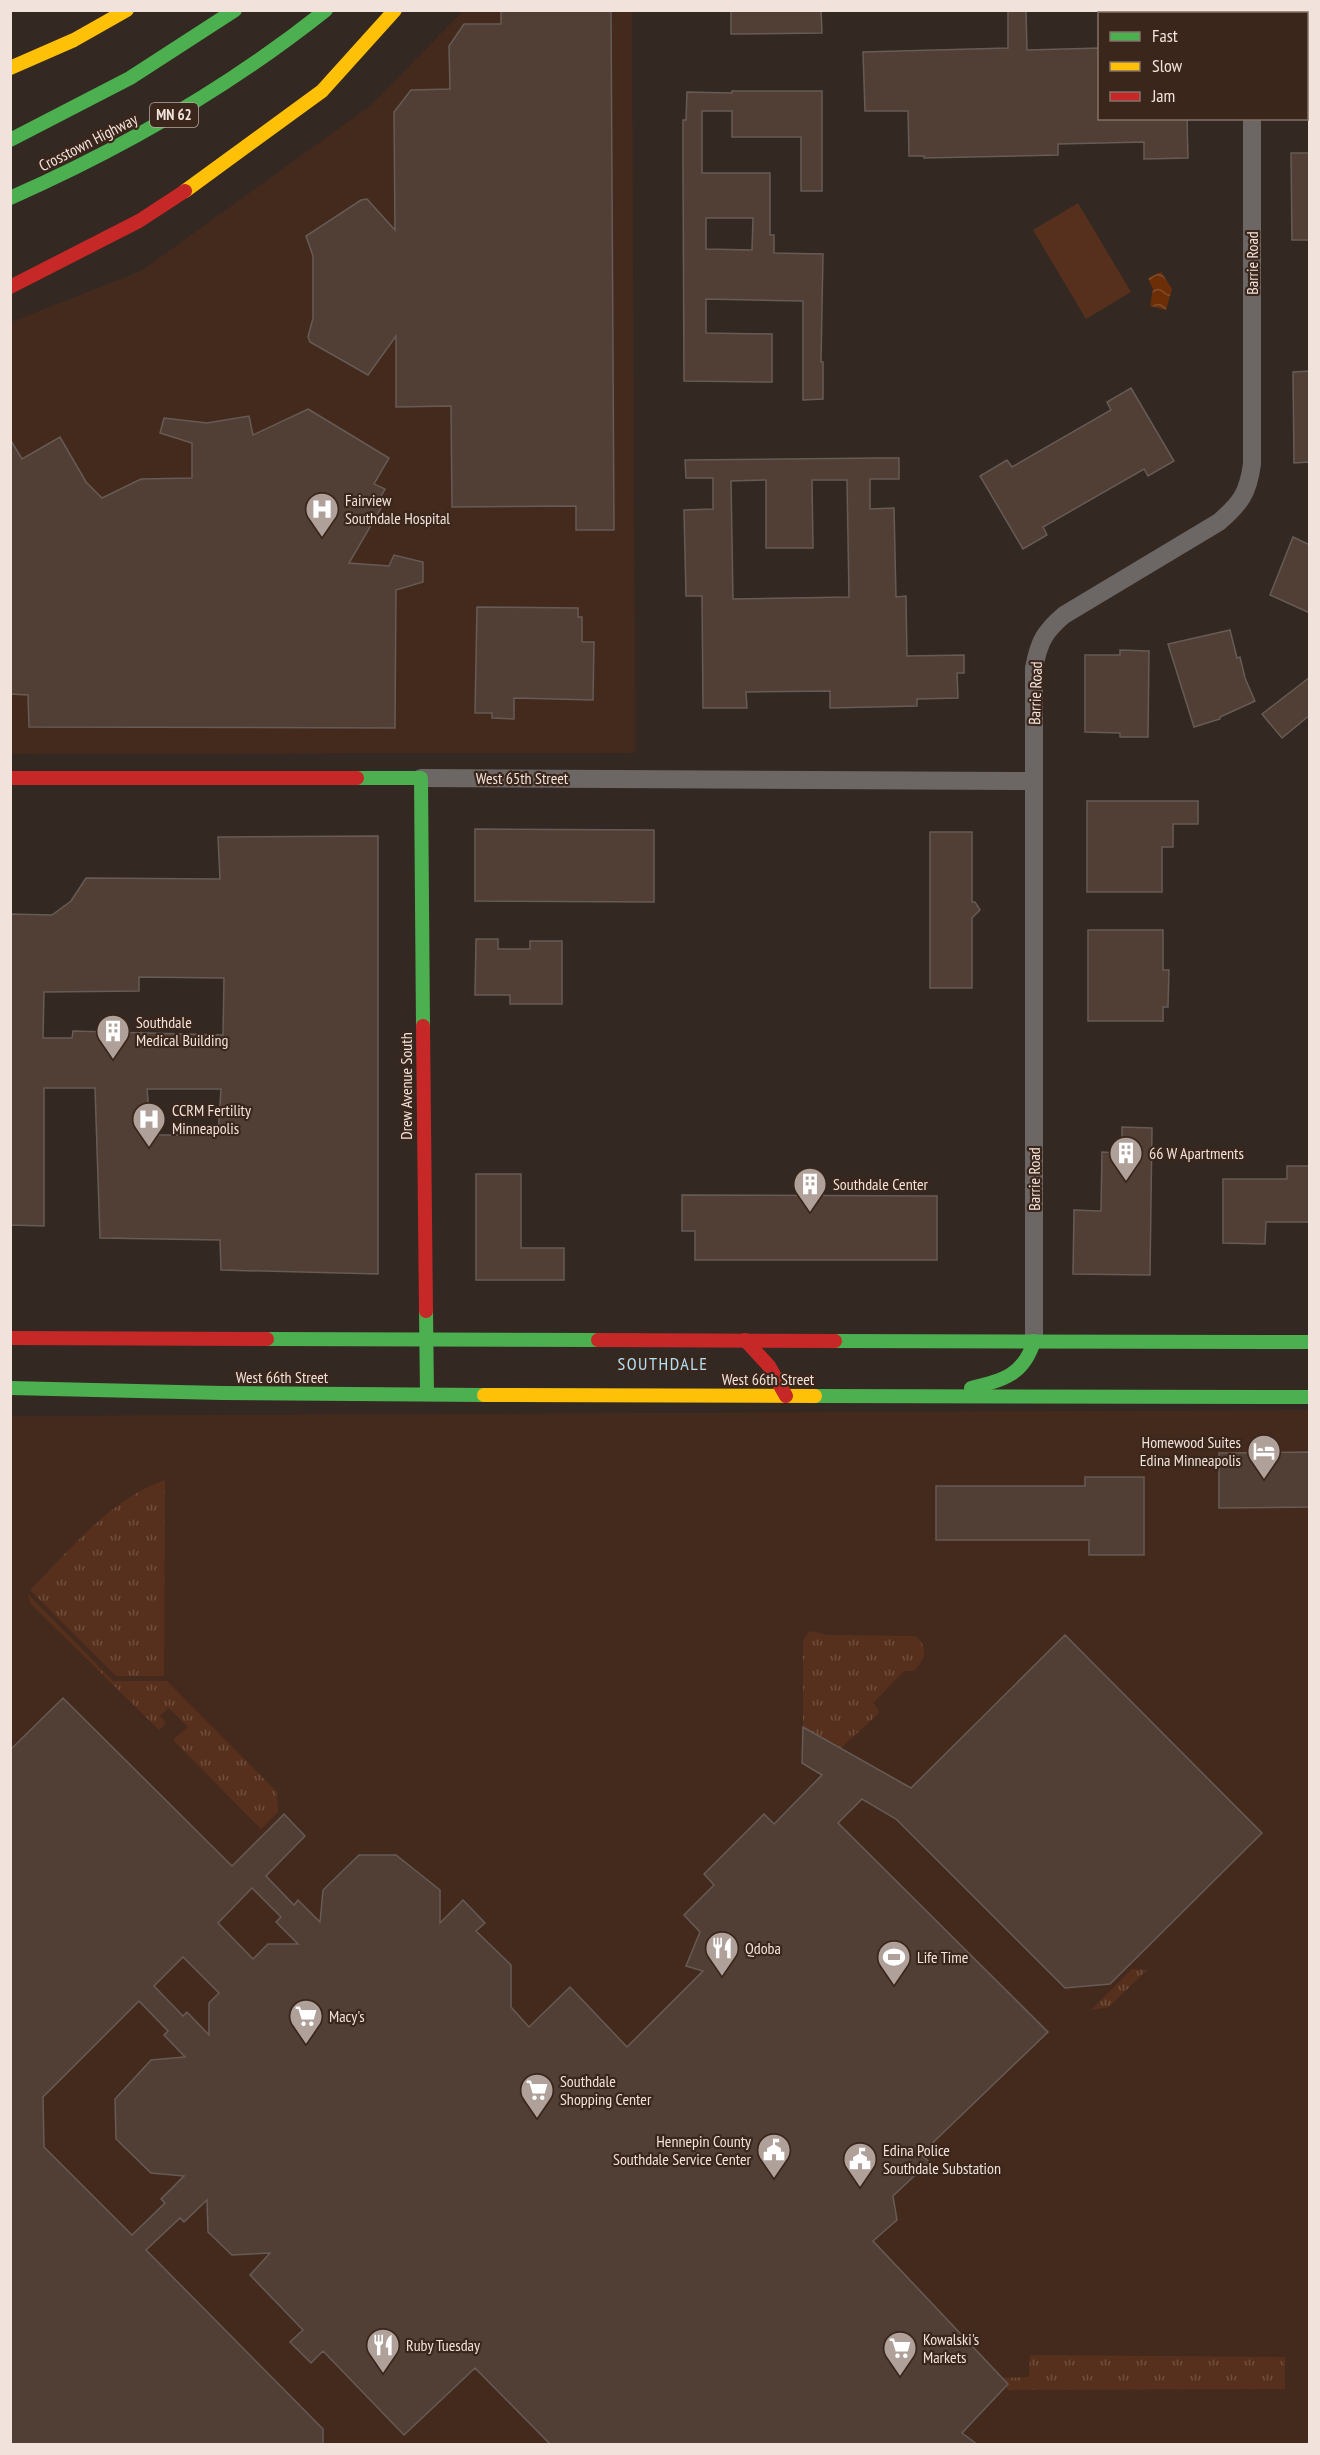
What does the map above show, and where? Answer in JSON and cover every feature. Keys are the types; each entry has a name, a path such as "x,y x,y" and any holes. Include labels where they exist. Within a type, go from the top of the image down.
{"main road":[{"path":"10,68 74,40 127,10"},
{"path":"10,140 130,78 235,10"},
{"name":"Crosstown Highway","path":"10,198 116,149 202,98 245,71 326,10"},
{"path":"10,287 140,221 201,181 322,91 395,10"},
{"name":"West 65th Street","path":"10,778 421,778"},
{"name":"Drew Avenue South","path":"421,778 427,1394"},
{"path":"10,1338 1310,1342"},
{"path":"745,1340 766,1359 786,1396"},
{"path":"942,1396 1003,1380 1027,1360 1034,1341"},
{"name":"West 66th Street","path":"10,1388 234,1393 1310,1397"}],"street":[{"name":"Barrie Road","path":"1034,1341 1034,668 1038,647 1048,628 1064,615 1219,522 1236,507 1249,487 1252,464 1252,120"},
{"name":"West 65th Street","path":"421,778 1034,781"}],"shaded area":[{"name":"Fairview Southdale Hospital","path":"463,11 632,11 635,753 11,754 11,322 141,271 370,106"},
{"path":"1309,1410 1309,2444 11,2444 10,1416"}],"green space":[{"path":"1078,203 1131,292 1086,319 1033,230"},
{"path":"165,1480 164,1676 116,1676 30,1590 76,1542 108,1513 145,1489"},
{"path":"28,1594 113,1681 167,1681 277,1792 278,1812 261,1829 173,1740 188,1727 169,1708 160,1716 166,1723 159,1730 31,1604"},
{"path":"810,1631 827,1635 912,1636 917,1637 923,1646 924,1654 918,1667 914,1671 904,1671 873,1703 879,1713 841,1748 803,1727 803,1640"},
{"path":"1132,1969 1147,1970 1109,2007 1091,2010"},
{"path":"1030,2355 1285,2357 1285,2389 1008,2390 1001,2378 1029,2377"}],"water":[{"path":"1161,272 1172,289 1166,310 1150,306 1153,289 1148,278"}],"building":[{"path":"501,10 611,10 614,530 576,530 576,506 452,507 451,406 396,407 396,336 368,375 310,342 308,337 313,318 313,256 306,236 361,200 367,199 395,230 394,112 411,90 450,89 449,46 464,24 501,24"},
{"path":"731,10 821,10 822,33 731,34"},
{"path":"1008,10 1026,10 1027,50 1098,48 1098,120 1187,120 1188,158 1144,159 1144,142 1058,144 1058,155 924,158 924,156 909,156 908,111 865,111 863,52 1008,48"},
{"path":"732,91 822,91 822,191 801,191 801,137 732,137 732,111 702,111 702,173 770,173 770,235 774,235 774,253 823,254 821,362 823,362 823,399 803,400 803,301 706,299 706,333 772,334 772,382 684,381 683,120 686,120 687,92 732,93","holes":["706,218 753,218 752,250 706,249"]},
{"path":"1291,153 1310,153 1310,240 1292,240"},
{"path":"1310,371 1310,462 1294,463 1293,372"},
{"path":"1131,388 1174,461 1148,476 1144,469 1043,527 1047,535 1023,549 980,476 1007,460 1012,467 1111,410 1107,402"},
{"path":"308,409 389,458 374,484 385,489 376,505 381,508 349,563 389,566 394,555 423,562 423,582 396,590 395,728 29,727 28,695 10,694 10,439 22,459 60,437 86,482 102,498 141,479 192,478 192,443 160,433 164,418 207,423 249,416 253,435"},
{"path":"899,458 899,479 870,479 870,509 894,508 896,597 906,596 907,656 964,655 964,673 957,673 958,698 917,699 917,706 830,708 830,691 746,692 747,708 703,708 702,596 686,596 684,510 713,509 713,478 686,478 685,460","holes":["766,480 766,548 813,548 812,480 847,480 849,597 733,599 731,481"]},
{"path":"1293,537 1310,545 1310,613 1270,595"},
{"path":"477,607 578,608 578,617 582,617 582,642 594,642 593,700 514,698 514,719 492,718 492,713 475,713"},
{"path":"1230,630 1237,658 1240,657 1245,678 1255,701 1220,719 1194,727 1168,644"},
{"path":"1120,650 1149,651 1148,737 1120,737 1120,733 1085,732 1085,655 1120,655"},
{"path":"1310,677 1310,715 1282,738 1262,714"},
{"path":"1087,801 1198,801 1198,824 1173,824 1173,847 1162,847 1162,892 1087,892"},
{"path":"475,829 654,830 654,902 475,901"},
{"path":"930,832 972,832 972,902 975,902 980,910 972,918 972,988 930,988"},
{"path":"378,836 378,1274 221,1270 220,1240 100,1238 95,1088 44,1088 44,1226 10,1225 10,914 52,915 71,901 86,878 220,879 218,837","holes":["139,977 224,978 223,1035 73,1031 72,1038 43,1038 44,992 139,991","147,1089 221,1089 218,1135 151,1135"]},
{"path":"1088,930 1163,930 1163,970 1169,970 1168,1007 1163,1007 1163,1021 1088,1021"},
{"path":"476,939 498,939 498,949 530,949 530,941 562,941 562,1004 510,1004 510,995 475,995"},
{"name":"66 W Apartments","path":"1122,1127 1152,1128 1150,1275 1073,1274 1074,1210 1101,1211 1102,1152 1122,1153"},
{"path":"1287,1166 1310,1166 1310,1222 1266,1222 1265,1244 1223,1243 1223,1179 1287,1179"},
{"path":"476,1174 521,1174 521,1248 564,1248 564,1280 476,1280"},
{"name":"Southdale Center","path":"682,1195 937,1196 937,1260 695,1260 695,1231 682,1231"},
{"name":"Homewood Suites Edina Minneapolis","path":"1310,1452 1310,1507 1219,1508 1219,1453"},
{"path":"1085,1477 1144,1477 1144,1555 1089,1555 1089,1540 936,1540 936,1486 1085,1486"},
{"name":"Southdale Shopping Center","path":"1065,1635 1262,1833 1110,1984 1065,1988 896,1819 862,1799 838,1823 1048,2032 921,2154 929,2162 893,2196 897,2220 873,2241 1008,2384 962,2433 978,2445 551,2445 475,2368 404,2435 323,2351 311,2363 290,2342 303,2330 250,2275 270,2253 232,2255 208,2232 207,2200 184,2222 180,2218 146,2250 323,2429 323,2445 10,2445 10,1750 63,1698 232,1866 284,1814 305,1836 266,1876 294,1905 298,1900 320,1922 323,1890 359,1855 396,1855 440,1890 440,1923 463,1900 485,1923 476,1931 511,1965 511,2007 529,2027 570,1987 627,2047 703,1971 686,1966 700,1932 684,1915 714,1885 704,1874 764,1814 774,1824 822,1775 802,1763 803,1727 911,1788","holes":["252,1888 281,1917 276,1922 298,1944 268,1944 253,1959 218,1923","183,1957 219,1993 209,2003 209,2035 187,2012 183,2016 154,1986","139,2001 168,2031 164,2035 185,2057 151,2060 115,2099 116,2139 151,2173 184,2176 161,2199 165,2203 132,2235 44,2147 43,2097"]}],"traffic: fast":[{"path":"10,140 130,78 235,10"},
{"path":"10,198 94,158 174,114 252,65 326,10"},
{"path":"357,778 421,778 423,1026"},
{"path":"426,1311 427,1393"},
{"path":"267,1339 598,1340"},
{"path":"835,1341 1310,1342"},
{"path":"971,1388 1002,1379 1018,1369 1030,1352 1034,1341"},
{"path":"10,1388 222,1393 484,1395"},
{"path":"815,1396 1310,1397"}],"traffic: slow":[{"path":"10,68 74,40 127,10"},
{"path":"185,191 322,91 395,10"},
{"path":"484,1395 815,1396"}],"traffic: jam":[{"path":"10,287 139,221 185,191"},
{"path":"10,778 357,778"},
{"path":"423,1026 426,1311"},
{"path":"10,1338 267,1339"},
{"path":"598,1340 835,1341"},
{"path":"745,1340 769,1366 786,1396"}],"place":[{"name":"Fairview Southdale Hospital","path":"322,538"},
{"name":"Southdale Medical Building","path":"113,1060"},
{"name":"CCRM Fertility Minneapolis","path":"149,1148"},
{"name":"66 W Apartments","path":"1126,1182"},
{"name":"Southdale Center","path":"810,1213"},
{"name":"Homewood Suites Edina Minneapolis","path":"1264,1480"},
{"name":"Qdoba","path":"722,1977"},
{"name":"Life Time","path":"894,1986"},
{"name":"Macy's","path":"306,2045"},
{"name":"Southdale Shopping Center","path":"537,2119"},
{"name":"Hennepin County Southdale Service Center","path":"774,2179"},
{"name":"Edina Police Southdale Substation","path":"860,2188"},
{"name":"Ruby Tuesday","path":"383,2374"},
{"name":"Kowalski's Markets","path":"900,2377"}],"district":[{"name":"SOUTHDALE","path":"663,1364"}]}
